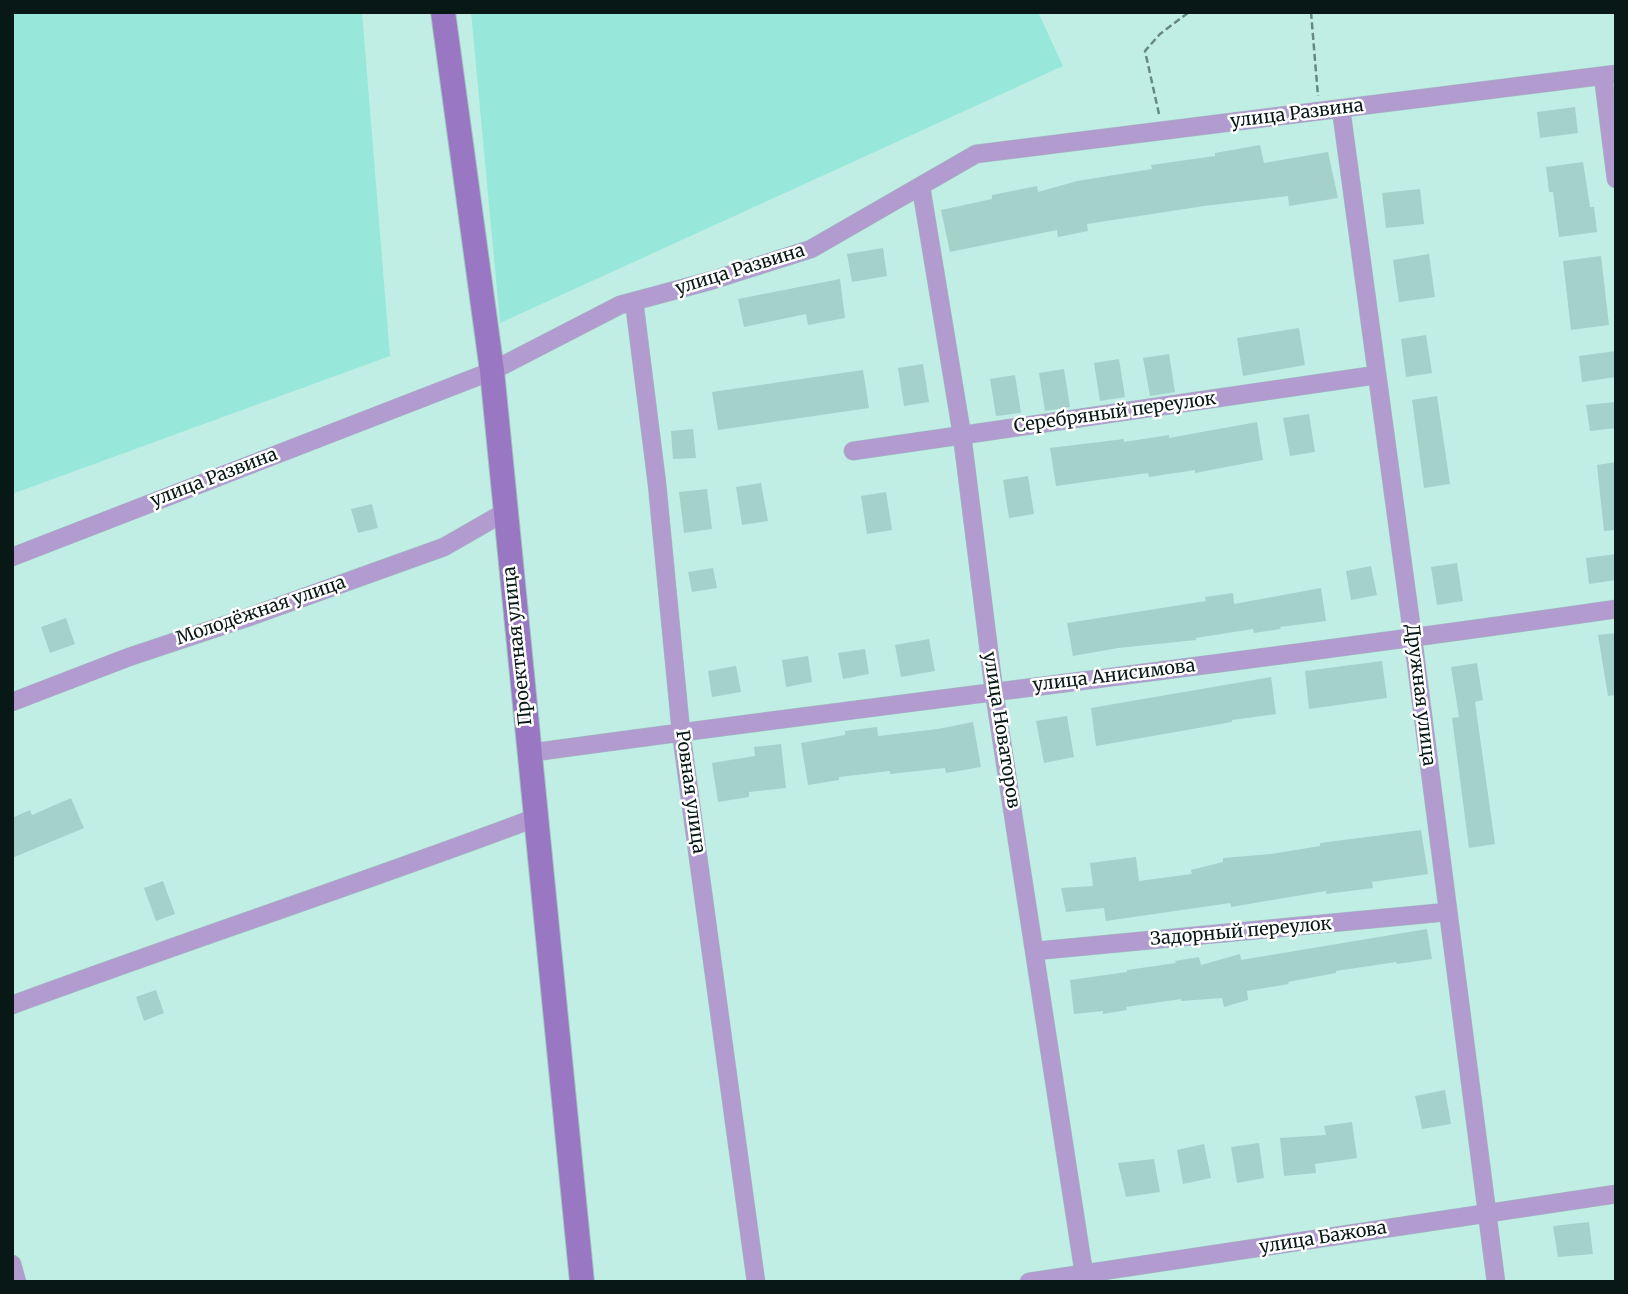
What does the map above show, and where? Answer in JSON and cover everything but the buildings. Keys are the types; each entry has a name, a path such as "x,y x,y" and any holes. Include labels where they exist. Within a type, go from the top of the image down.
{"street":[{"name":"Проектная улица","path":"443,12 492,371 582,1282"},
{"name":"улица Развина","path":"12,556 492,371 620,305 713,280 811,249 976,155 1609,75"},
{"path":"1609,75 1616,179"},
{"name":"Дружная улица","path":"1341,109 1496,1282"},
{"name":"улица Новаторов","path":"921,187 962,435 993,691 1035,951 1081,1278"},
{"name":"Ровная улица","path":"634,301 657,484 681,732 756,1282"},
{"name":"Серебряный переулок","path":"853,451 1376,375"},
{"name":"Молодёжная улица","path":"12,702 129,657 444,547 505,512"},
{"name":"улица Анисимова","path":"529,753 993,691 1413,639 1616,609"},
{"path":"12,1005 253,918 400,869 535,818"},
{"name":"Задорный переулок","path":"1035,951 1447,912"},
{"name":"улица Бажова","path":"1030,1282 1081,1278 1616,1194"},
{"path":"12,1264 17,1282"}],"path":[{"path":"1160,131 1145,51 1160,34 1189,12"},
{"path":"1311,12 1320,111"}],"green space":[{"path":"12,12 362,12 390,356 12,494"},
{"path":"471,12 1038,12 1063,66 500,323"}]}
